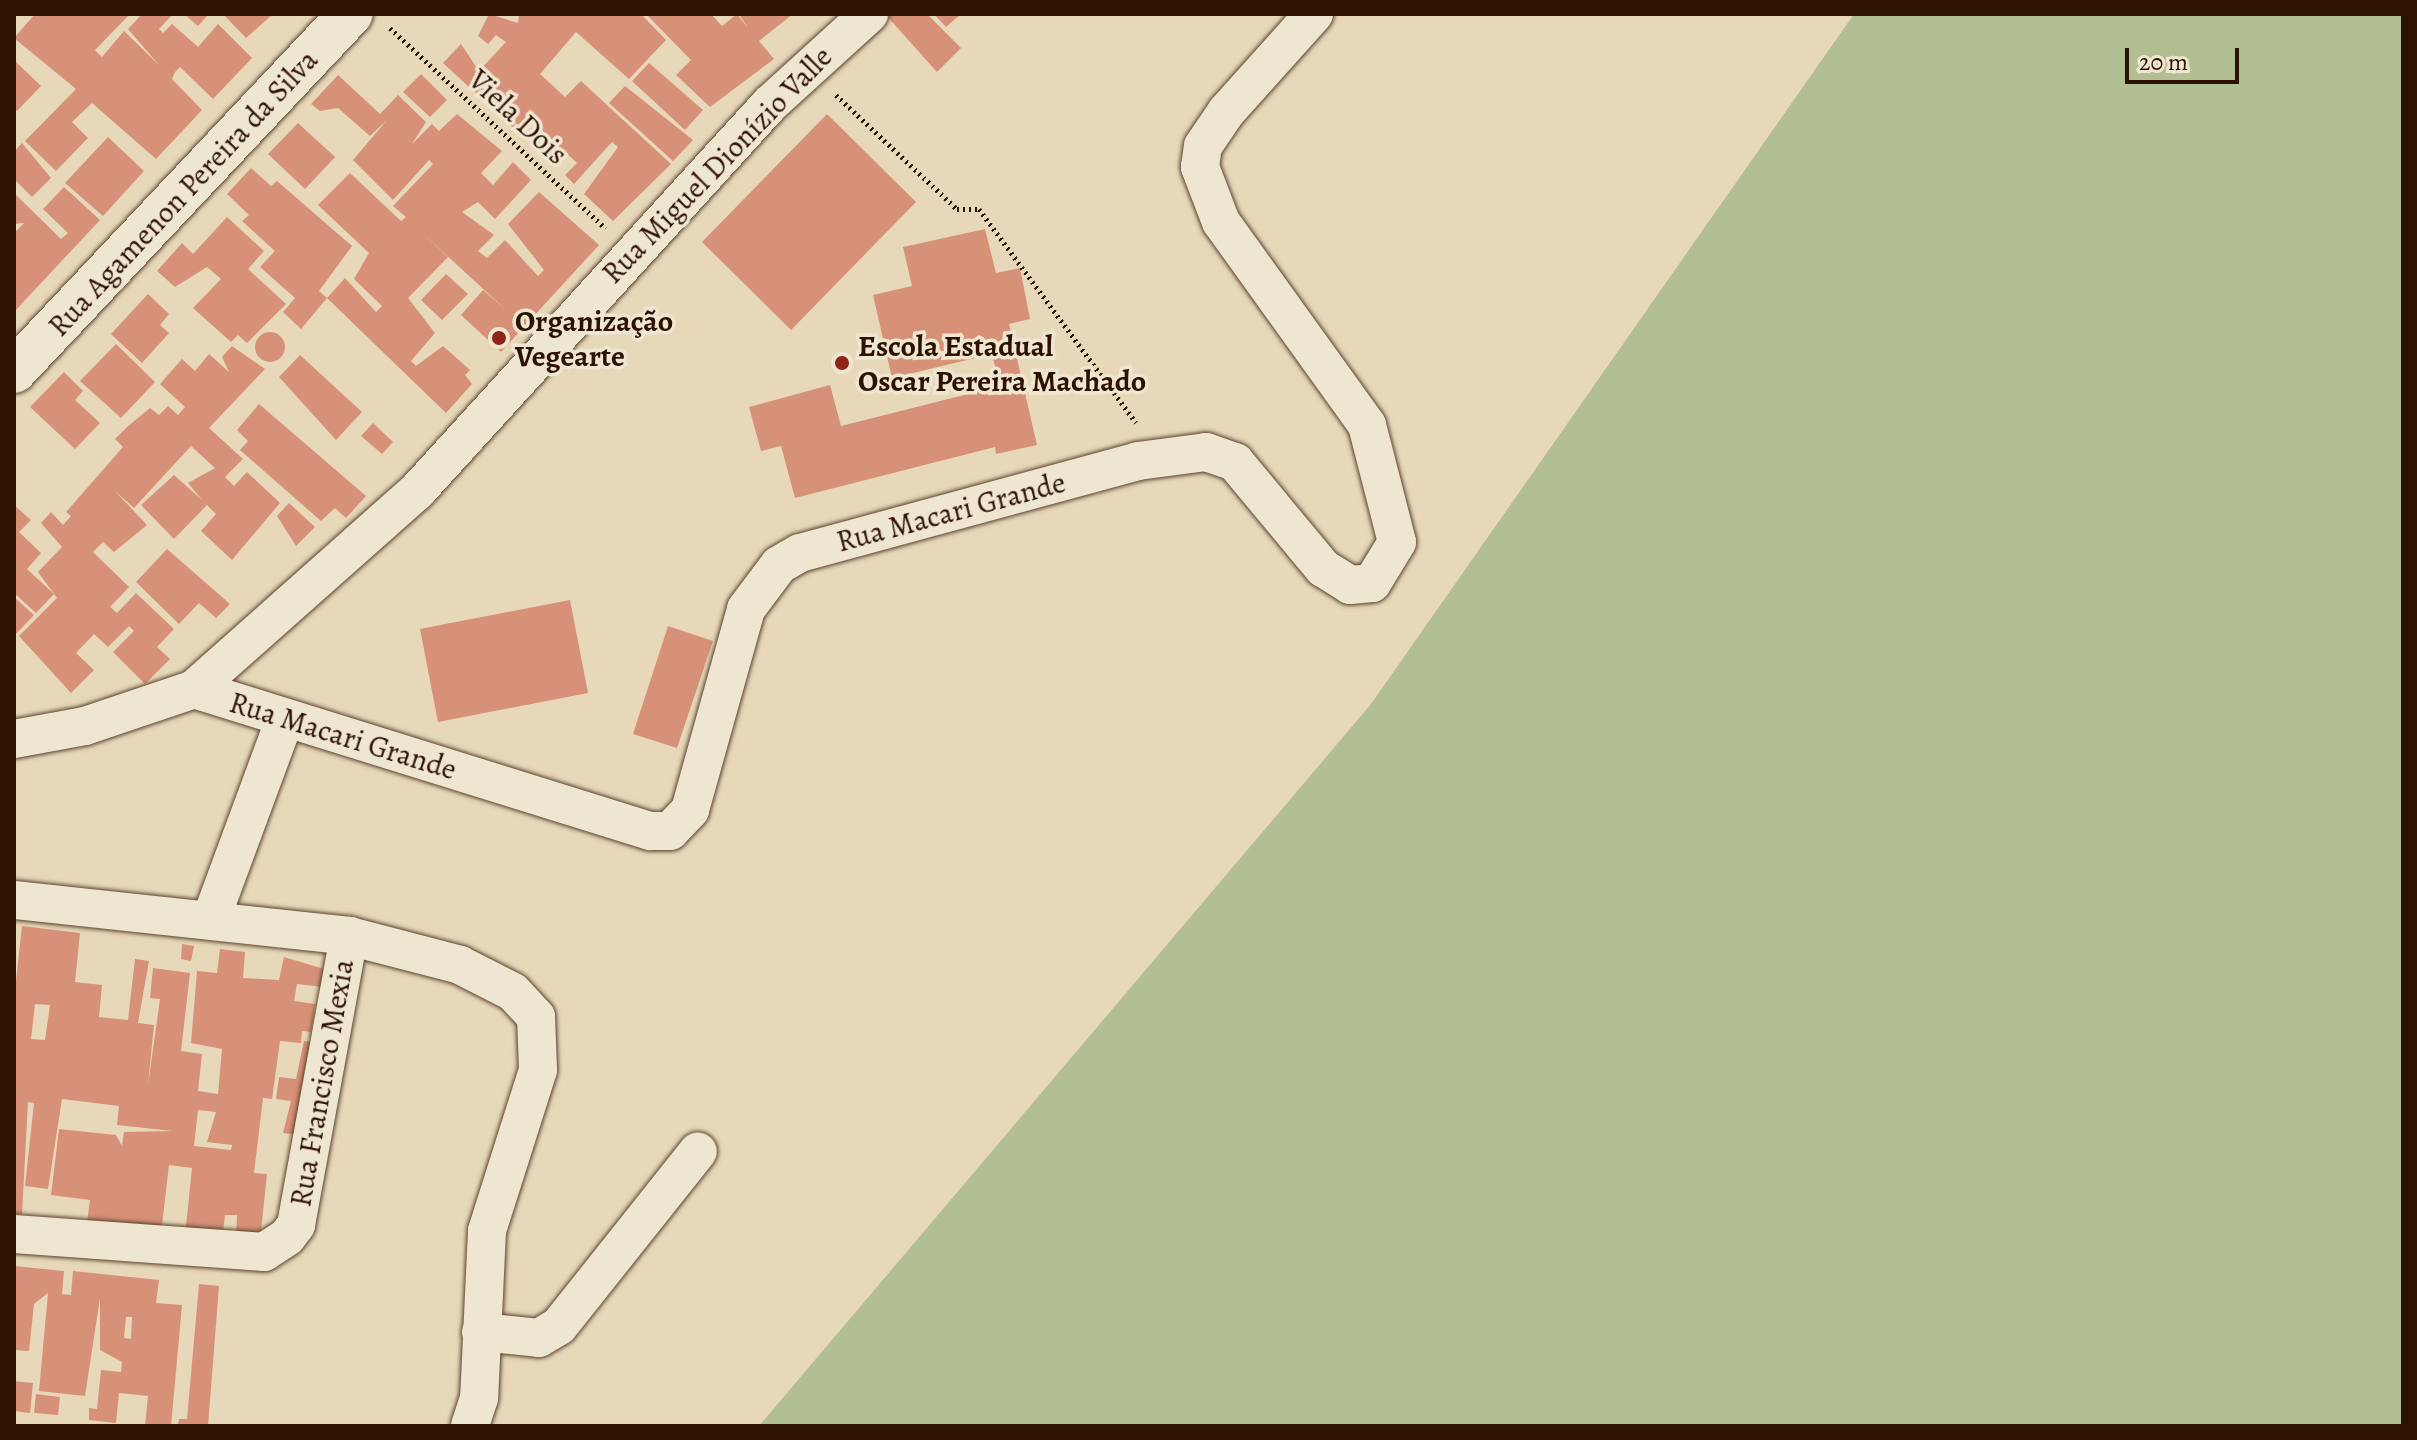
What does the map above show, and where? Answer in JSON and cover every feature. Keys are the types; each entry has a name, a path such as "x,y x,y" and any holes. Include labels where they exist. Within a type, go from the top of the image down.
{"street":[{"name":"Rua Miguel Dionízio Valle","path":"194,689 356,552 807,66 869,14"},
{"name":"Rua Macari Grande","path":"14,739 85,726 194,689 650,831 670,831 690,810 746,609 779,565 800,553 1161,457 1228,457 1323,568 1350,585 1372,583 1390,562 1393,510 1367,425 1221,222 1200,167 1203,146 1226,112 1314,14"},
{"name":"Rua Agamenon Pereira da Silva","path":"14,371 369,19"},
{"path":"212,916 285,719"},
{"path":"14,900 212,916 349,936 460,965 513,992 536,1017 538,1070 487,1231 481,1332 470,1426"},
{"name":"Rua Francisco Mexia","path":"14,1234 264,1252 287,1237 296,1225 349,936"},
{"path":"481,1332 539,1338 559,1326 698,1151"}],"path":[{"name":"Viela Dois","path":"369,19 632,253"},
{"path":"807,66 957,209 979,209 1161,457"}],"green space":[{"path":"1854,14 2403,14 2403,1426 759,1426 1371,704"}],"building":[{"path":"35,14 130,14 95,50 102,57 124,31 159,65 128,29 142,14 173,14 159,29 163,33 172,24 198,47 218,24 252,58 213,99 180,67 175,72 172,79 202,110 156,159 92,103 72,122 88,138 56,171 25,141 76,89 14,38"},
{"path":"184,14 209,14 198,26"},
{"path":"223,14 273,14 246,38"},
{"path":"489,14 518,23 519,14 641,14 666,40 629,79 576,32 540,74 565,97 581,81 671,164 613,221 584,194 618,147 612,142 574,184 565,175 577,163 532,121 520,134 443,63 461,44 479,71 506,42 496,35 488,44 478,36"},
{"path":"646,14 711,14 722,26 737,14 748,28 739,14 793,14 759,41 774,59 710,107 676,75 691,60"},
{"path":"885,14 927,14 961,48 937,72"},
{"path":"934,14 961,14 946,27"},
{"path":"14,60 41,86 17,111 14,108"},
{"path":"649,63 703,110 685,130 632,81"},
{"path":"421,74 447,100 430,117 403,92"},
{"path":"338,75 380,114 398,95 426,122 412,144 432,124 439,131 457,114 502,151 481,173 493,185 513,162 531,180 495,219 478,202 462,212 494,235 478,251 487,258 505,240 538,276 544,270 508,224 539,192 599,245 501,352 461,315 483,290 505,309 417,228 448,257 408,298 435,333 411,361 416,366 443,346 470,370 465,375 472,384 446,413 327,298 345,278 376,312 382,306 354,279 369,253 318,205 350,173 401,221 406,217 393,206 433,164 429,160 393,200 353,160 387,120 370,136 338,108 320,111 311,104"},
{"path":"625,86 693,140 673,161 609,103"},
{"path":"827,114 916,202 791,330 702,242"},
{"path":"298,123 335,157 305,189 268,154"},
{"path":"108,137 144,171 103,216 65,183"},
{"path":"22,143 51,178 32,197 14,179 14,152"},
{"path":"251,168 271,186 277,181 352,246 319,291 327,298 301,329 283,312 295,298 260,267 275,251 242,221 249,215 227,194"},
{"path":"64,187 100,220 14,312 14,233 24,223 14,224 14,193 61,239 68,233 43,209"},
{"path":"227,217 264,251 248,269 286,304 247,343 238,335 231,342 193,308 221,279 207,267 175,287 157,271 182,243 193,254"},
{"path":"985,229 996,273 1020,268 1030,319 1009,324 1037,445 996,454 995,447 795,498 781,446 761,451 749,407 830,385 841,426 1000,386 992,354 892,378 873,295 912,286 903,247"},
{"path":"446,274 468,294 442,320 421,300"},
{"path":"148,294 169,314 160,325 169,333 142,363 111,334"},
{"path":"270,332 281,336 285,347 281,358 270,362 259,358 255,347 259,336"},
{"path":"116,344 155,382 121,418 80,381"},
{"path":"232,346 265,369 209,428 243,459 225,477 234,486 247,472 280,503 232,560 201,531 216,514 207,505 174,539 141,505 174,475 202,500 188,483 215,468 191,446 134,508 114,490 147,525 114,552 103,542 93,552 129,587 110,607 117,613 136,593 174,629 157,647 170,659 145,684 113,652 134,631 129,626 108,647 94,634 76,653 94,670 71,693 19,636 57,598 38,572 62,547 41,523 51,512 63,525 71,516 66,512 123,447 115,439 150,408 159,415 168,406 178,415 185,407 160,384 182,359 195,371 209,354 229,372 222,357"},
{"path":"300,355 362,412 336,440 279,377"},
{"path":"64,372 83,391 75,400 100,423 75,449 30,407"},
{"path":"259,404 366,496 346,518 335,508 321,521 240,450 248,441 237,430"},
{"path":"373,423 393,442 382,454 361,436"},
{"path":"289,503 315,527 296,546 277,516"},
{"path":"14,505 31,520 19,532 41,553 27,569 54,594 36,613 14,593"},
{"path":"167,549 230,604 216,618 199,603 179,624 136,582"},
{"path":"14,597 34,615 14,636"},
{"path":"570,600 588,693 438,722 420,629"},
{"path":"668,626 713,641 677,748 633,734"},
{"path":"22,926 80,933 75,982 102,985 99,1017 128,1020 135,959 149,961 138,1023 154,1025 148,1085 160,999 150,998 153,968 190,973 181,1051 202,1054 198,1091 218,1094 222,1049 191,1043 197,971 217,973 220,949 245,952 243,978 279,980 284,957 324,969 323,987 297,984 294,1001 315,1004 311,1032 302,1031 301,1043 280,1041 272,1099 263,1098 254,1173 267,1174 261,1231 236,1237 237,1215 225,1215 222,1240 185,1236 192,1168 169,1165 161,1234 87,1222 90,1200 51,1195 59,1129 116,1135 122,1146 124,1132 173,1131 117,1125 119,1106 62,1099 48,1189 25,1186 34,1103 28,1102 22,1214 14,1214 14,999","holes":["35,1004 50,1005 45,1040 31,1039","198,1110 216,1112 207,1142 232,1145 231,1150 194,1146"]},
{"path":"182,944 194,946 191,961 181,959"},
{"path":"304,1041 317,1043 300,1135 283,1133 291,1101 276,1099 279,1077 296,1079"},
{"path":"14,1266 64,1271 62,1294 71,1295 73,1271 159,1280 156,1303 182,1305 171,1426 145,1426 148,1396 119,1393 116,1423 89,1420 89,1408 97,1409 101,1370 121,1372 122,1362 100,1350 100,1298 85,1396 39,1391 48,1293 34,1304 29,1351 14,1350","holes":["126,1317 132,1317 131,1339 124,1338"]},
{"path":"199,1284 219,1286 208,1426 178,1426 179,1419 187,1419"},
{"path":"14,1381 33,1383 30,1413 14,1411"},
{"path":"36,1394 60,1397 58,1415 34,1413"}],"place":[{"name":"Organização Vegearte","path":"499,338"},
{"name":"Escola Estadual Oscar Pereira Machado","path":"842,363"}]}
